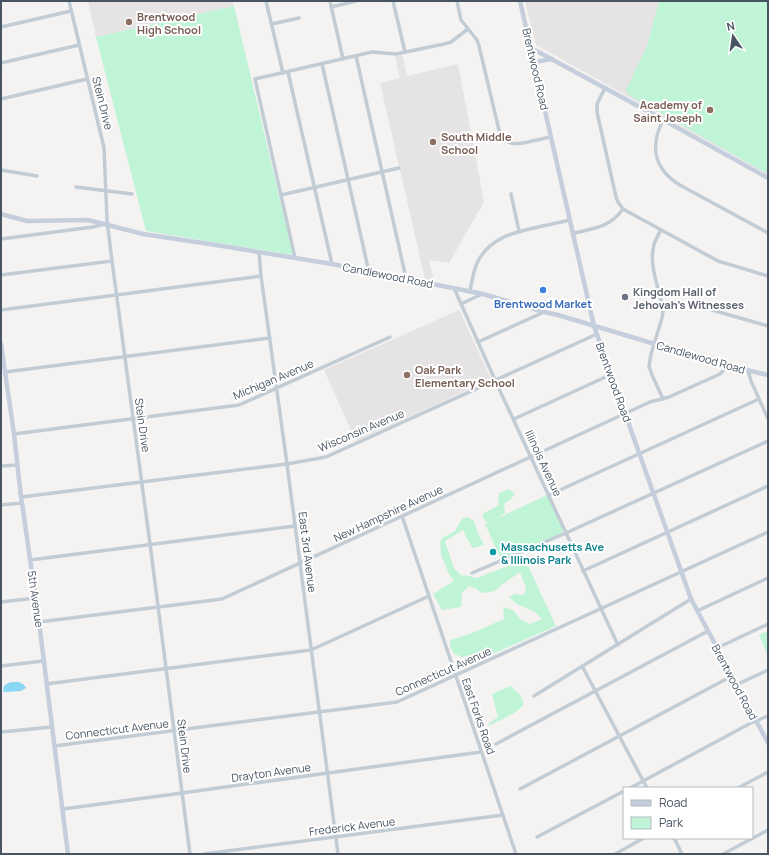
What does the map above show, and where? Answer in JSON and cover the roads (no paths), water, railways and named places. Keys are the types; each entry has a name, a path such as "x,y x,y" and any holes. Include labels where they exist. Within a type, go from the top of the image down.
{"street":[{"name":"Stein Drive","path":"69,1 104,148 106,225 142,482 190,854"},
{"path":"266,1 283,73"},
{"path":"330,1 343,59"},
{"path":"331,7 356,1"},
{"path":"393,1 405,52"},
{"path":"457,1 461,20 477,40 479,46 501,136 504,140 514,144 551,137"},
{"name":"Brentwood Road","path":"520,1 594,326 691,599 768,743"},
{"path":"1,27 71,11"},
{"path":"272,24 299,18"},
{"path":"295,258 255,79 372,52 389,54 405,52 451,42 468,29"},
{"path":"1,63 79,45"},
{"path":"531,48 768,178"},
{"path":"356,56 406,278"},
{"path":"534,62 552,59"},
{"path":"322,64 369,272"},
{"path":"288,72 332,264"},
{"path":"1,100 87,79"},
{"path":"605,88 597,104 597,112 616,197 623,209 718,261 768,276"},
{"path":"663,120 657,134 655,148 660,166 664,172 678,184 768,233"},
{"path":"281,195 400,168"},
{"path":"1,170 38,176"},
{"path":"76,187 132,194"},
{"path":"511,194 519,231"},
{"path":"574,233 607,224 623,209"},
{"name":"Candlewood Road","path":"1,214 27,221 88,220 143,234 214,244 332,264 470,291 725,364 768,374"},
{"path":"470,291 475,269 482,254 492,243 504,236 519,231 570,220"},
{"path":"1,239 106,225"},
{"path":"661,230 654,244 652,261 663,311 649,366 663,399"},
{"name":"East 3rd Avenue","path":"259,252 338,854"},
{"path":"1,275 112,260"},
{"path":"1,310 261,276"},
{"name":"Illinois Avenue","path":"454,288 618,645"},
{"path":"461,304 483,294"},
{"path":"662,305 676,303 690,304 768,326"},
{"path":"478,342 544,312"},
{"name":"Wisconsin Avenue","path":"20,497 287,464 326,457 597,334"},
{"name":"Michigan Avenue","path":"14,434 239,405 390,337"},
{"path":"5,372 270,338"},
{"name":"5th Avenue","path":"1,344 14,434 20,497 36,598 68,854"},
{"name":"New Hampshire Avenue","path":"39,622 222,599 650,402 663,399 720,374 725,364"},
{"path":"748,370 751,381 768,419"},
{"path":"514,419 612,374"},
{"path":"549,495 759,399"},
{"path":"472,573 566,533 768,441"},
{"path":"1,466 17,464"},
{"path":"583,571 768,486"},
{"path":"1,505 22,503"},
{"name":"East Forks Road","path":"402,516 516,854"},
{"path":"30,560 295,526"},
{"name":"Connecticut Avenue","path":"54,746 397,702 768,532"},
{"path":"697,611 768,578"},
{"path":"46,684 311,650 428,596"},
{"path":"1,602 36,598"},
{"path":"534,696 691,599"},
{"path":"717,648 768,624"},
{"path":"496,744 708,631"},
{"path":"1,666 43,661"},
{"path":"582,666 647,787"},
{"path":"736,685 768,670"},
{"path":"520,789 732,676"},
{"path":"632,787 751,723 768,716"},
{"path":"1,732 52,726"},
{"name":"Drayton Avenue","path":"62,808 328,774 481,752"},
{"path":"740,787 768,772"},
{"path":"537,837 623,792"},
{"name":"Frederick Avenue","path":"204,854 503,815"},
{"path":"753,838 768,830"},
{"path":"614,854 642,839"},
{"path":"674,839 682,854"},
{"path":"723,854 751,839"}],"water":[{"path":"11,682 19,682 26,688 21,691 3,691 4,686 7,684"}],"place":[{"name":"Brentwood High School","path":"129,22"},
{"name":"Academy of Saint Joseph","path":"710,110"},
{"name":"South Middle School","path":"433,142"},
{"name":"Brentwood Market","path":"543,290"},
{"name":"Kingdom Hall of Jehovah’s Witnesses","path":"625,297"},
{"name":"Oak Park Elementary School","path":"407,375"},
{"name":"Massachusetts Ave & Illinois Park","path":"493,552"}]}
